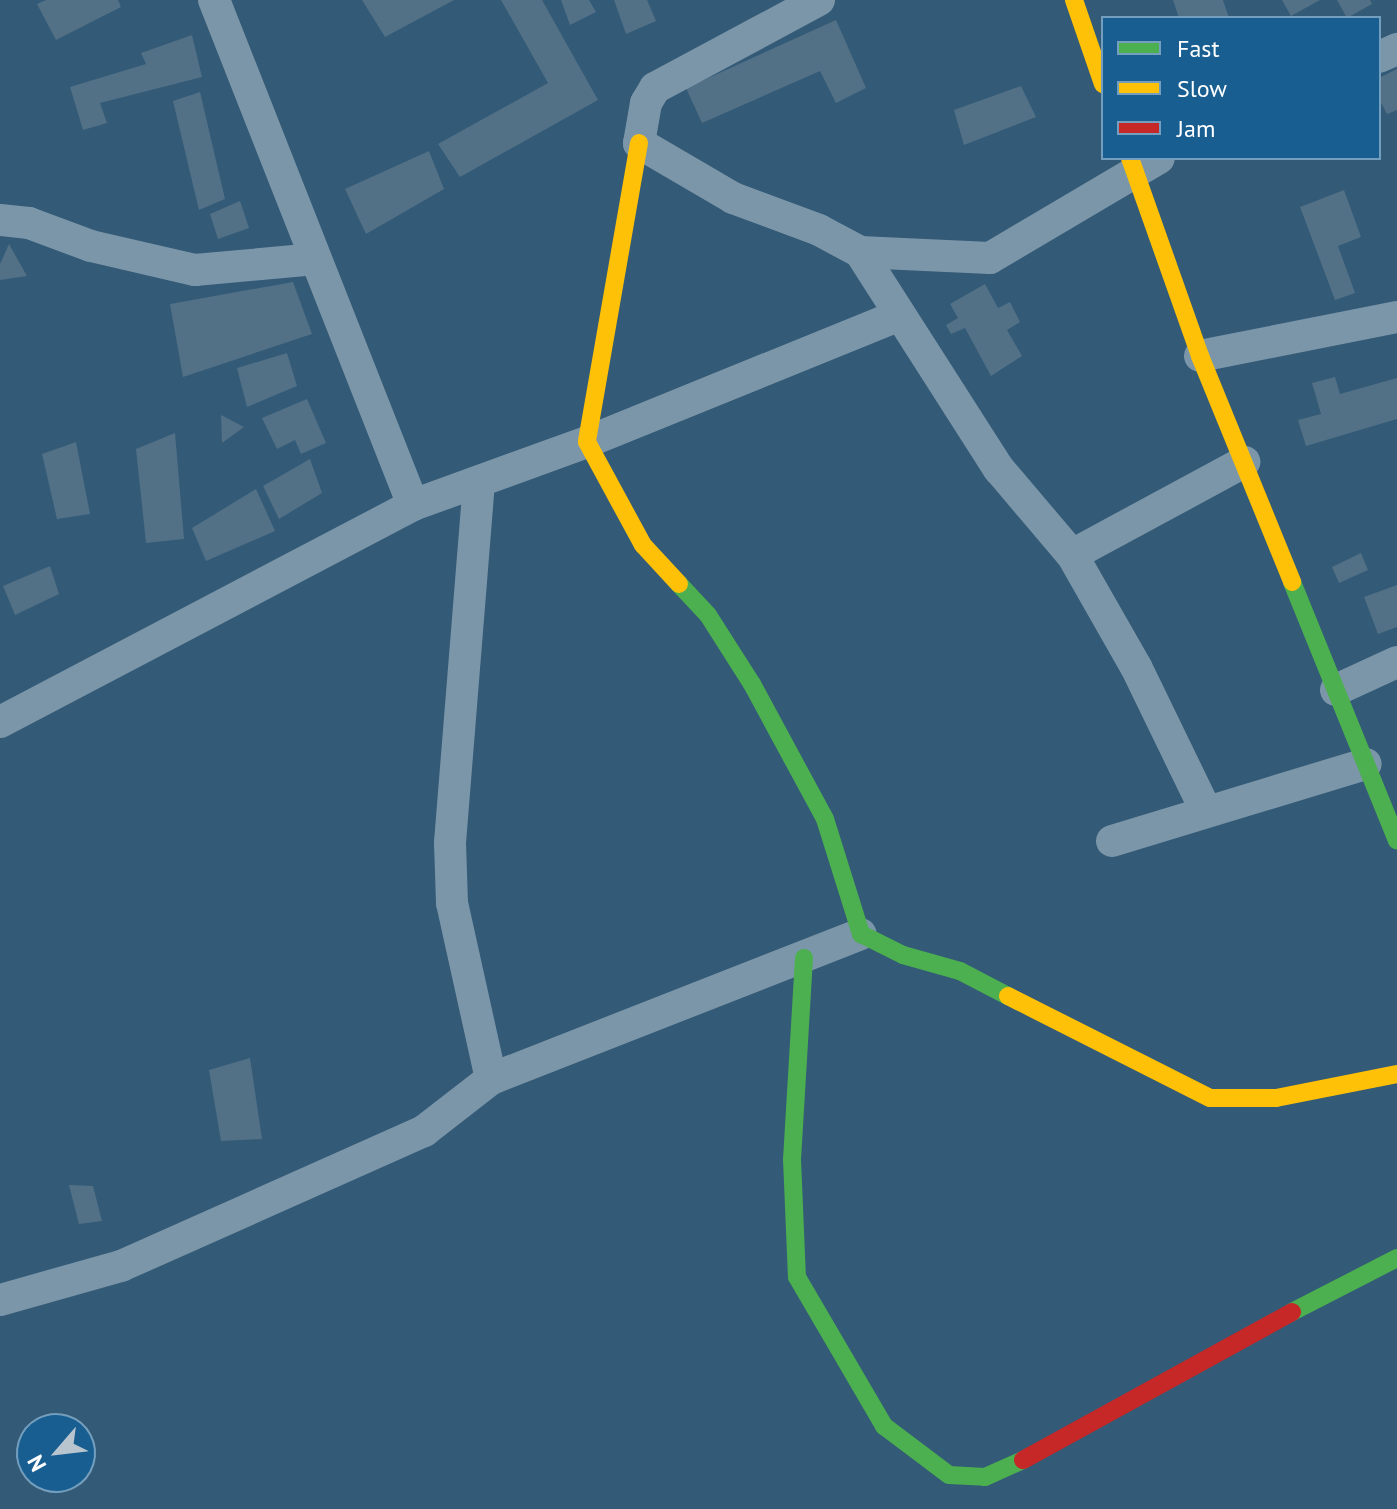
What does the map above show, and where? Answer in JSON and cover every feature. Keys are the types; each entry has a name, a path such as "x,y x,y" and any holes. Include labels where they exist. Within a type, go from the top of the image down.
{"street":[{"path":"214,0 413,505"},
{"path":"819,0 655,88 646,103 587,442 643,545 708,615 752,684 825,819 861,934 903,955 960,971 1210,1098 1276,1098 1397,1074"},
{"path":"1074,0 1101,78"},
{"path":"639,143 733,198 819,230 860,252 990,258 1141,162 1200,356 1397,841"},
{"path":"0,220 29,223 91,246 195,270 316,259"},
{"path":"860,252 898,316 999,469 1072,555 1136,667 1206,811"},
{"path":"0,722 413,505 587,442 898,316"},
{"path":"1200,356 1397,317"},
{"path":"1072,555 1244,462"},
{"path":"479,482 450,843 452,903 491,1079"},
{"path":"1336,690 1397,662"},
{"path":"1112,841 1366,764"},
{"path":"0,1300 121,1266 356,1165 424,1131 491,1079 861,934"},
{"path":"804,958 792,1159 797,1277 884,1426 949,1475 985,1477 1062,1442 1250,1333 1397,1258"}],"building":[{"path":"46,0 118,0 121,7 56,40 37,4"},
{"path":"362,0 454,0 385,37"},
{"path":"501,0 542,0 598,100 460,177 438,144 548,83"},
{"path":"561,0 589,0 596,12 570,25"},
{"path":"614,0 647,0 656,21 626,34"},
{"path":"1173,0 1223,0 1228,16 1178,16"},
{"path":"1282,0 1320,0 1291,16"},
{"path":"1337,0 1370,0 1372,4 1346,16"},
{"path":"836,20 866,88 836,103 820,71 702,123 686,88"},
{"path":"192,35 202,77 100,103 107,123 83,130 70,87 146,64 141,53"},
{"path":"1397,69 1397,110 1387,114 1381,103 1381,77"},
{"path":"1021,86 1036,117 964,145 954,110"},
{"path":"200,92 225,199 199,210 173,101"},
{"path":"429,151 444,189 366,234 345,189"},
{"path":"1344,190 1361,237 1338,246 1355,293 1335,300 1300,207"},
{"path":"240,201 249,228 218,239 210,214"},
{"path":"9,244 27,276 0,280 0,264"},
{"path":"293,282 312,334 183,377 170,304"},
{"path":"985,284 998,308 1010,302 1020,322 1007,330 1022,356 991,376 965,328 951,334 946,325 958,318 950,304"},
{"path":"287,353 297,386 247,407 237,368"},
{"path":"1335,377 1340,394 1397,378 1397,419 1306,446 1298,420 1321,414 1312,383"},
{"path":"307,399 326,443 301,454 295,440 277,449 262,418"},
{"path":"221,415 244,427 222,443"},
{"path":"175,433 184,539 146,543 136,449"},
{"path":"76,442 90,514 57,519 42,454"},
{"path":"310,459 322,493 279,519 263,486"},
{"path":"256,489 275,531 206,561 192,528"},
{"path":"1361,553 1368,570 1339,583 1332,567"},
{"path":"50,566 59,594 15,615 3,586"},
{"path":"1397,585 1397,627 1378,634 1364,597"},
{"path":"250,1058 262,1139 221,1141 209,1070"},
{"path":"69,1185 93,1186 102,1221 79,1224"}],"traffic: fast":[{"path":"1292,582 1397,841"},
{"path":"679,584 708,615 752,684 825,819 861,934 903,955 960,971 1008,996"},
{"path":"804,958 792,1159 797,1277 884,1426 949,1475 985,1477 1023,1460"},
{"path":"1292,1312 1397,1258"}],"traffic: slow":[{"path":"1074,0 1101,78"},
{"path":"639,143 587,442 643,545 679,584"},
{"path":"1131,160 1200,356 1292,582"},
{"path":"1008,996 1210,1098 1276,1098 1397,1074"}],"traffic: jam":[{"path":"1023,1460 1292,1312"}]}
